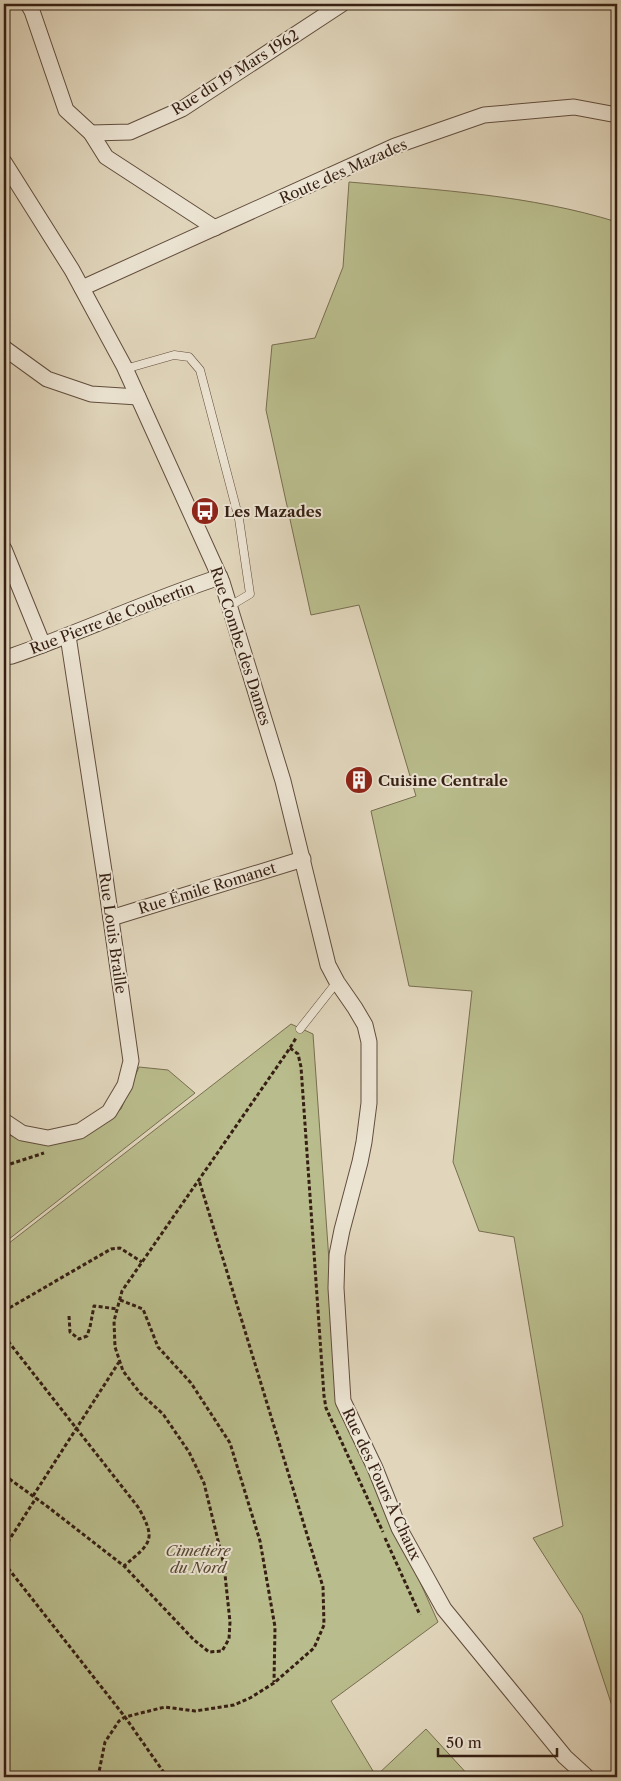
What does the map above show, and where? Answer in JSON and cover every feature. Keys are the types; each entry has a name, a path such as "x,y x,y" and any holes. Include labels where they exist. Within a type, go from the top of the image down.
{"street":[{"path":"28,4 66,110 91,134 106,157 215,228"},
{"name":"Rue du 19 Mars 1962","path":"91,134 130,132 182,109 342,4"},
{"name":"Route des Mazades","path":"82,288 395,146 484,115 574,107 617,115"},
{"name":"Rue Combe des Dames","path":"4,162 72,270 125,369 220,577 283,780 328,965"},
{"path":"4,348 47,379 91,394 138,397"},
{"path":"4,549 43,645"},
{"name":"Rue Pierre de Coubertin","path":"4,657 68,636 114,616 220,577"},
{"name":"Rue Louis Braille","path":"4,1121 22,1133 48,1138 80,1131 109,1112 125,1085 131,1061 68,636"},
{"name":"Rue Émile Romanet","path":"110,918 303,859"},
{"name":"Rue des Fours À Chaux","path":"328,965 355,1008 364,1025 369,1042 369,1103 364,1142 337,1255 336,1288 343,1401 375,1468 400,1528 444,1609 565,1758 587,1777"}],"lane":[{"path":"125,369 174,356 189,358 200,370 239,519 250,594 230,606"},
{"path":"300,1029 337,982"}],"path":[{"path":"4,1475 124,1566 194,1640 209,1652 222,1652 229,1639 230,1622 224,1565 204,1483 189,1452 163,1414 140,1392 123,1371 115,1347 114,1321 122,1291 290,1048 300,1029"},
{"path":"4,1166 44,1154 48,1138"},
{"path":"98,1777 105,1742 119,1721 124,1717 165,1707 195,1711 234,1705 250,1698 274,1683 314,1648 324,1625 323,1587 199,1180"},
{"path":"4,1311 111,1249 120,1248 142,1262"},
{"path":"120,1300 143,1308 158,1347 191,1383 230,1443 260,1541 275,1627 274,1683"},
{"path":"69,1316 70,1332 79,1339 87,1336 94,1306 118,1309"},
{"path":"4,1336 138,1507 147,1523 149,1537 147,1545 124,1566"},
{"path":"4,1548 34,1497 120,1362"},
{"path":"4,1563 124,1717 167,1777"}],"green space":[{"path":"349,182 450,191 518,200 551,205 617,222 617,1721 582,1615 533,1538 563,1526 514,1237 479,1231 453,1162 472,991 409,986 371,811 416,796 359,605 311,615 266,410 272,345 315,338 343,267"},
{"name":"Cimetière du Nord","path":"291,1024 313,1034 339,1402 438,1622 331,1701 376,1776 426,1729 470,1777 4,1777 4,1247"},
{"path":"139,1067 168,1070 195,1093 4,1243 4,1133 23,1140 96,1129 121,1109"}],"place":[{"name":"Les Mazades","path":"205,511"},
{"name":"Cuisine Centrale","path":"359,780"}]}
